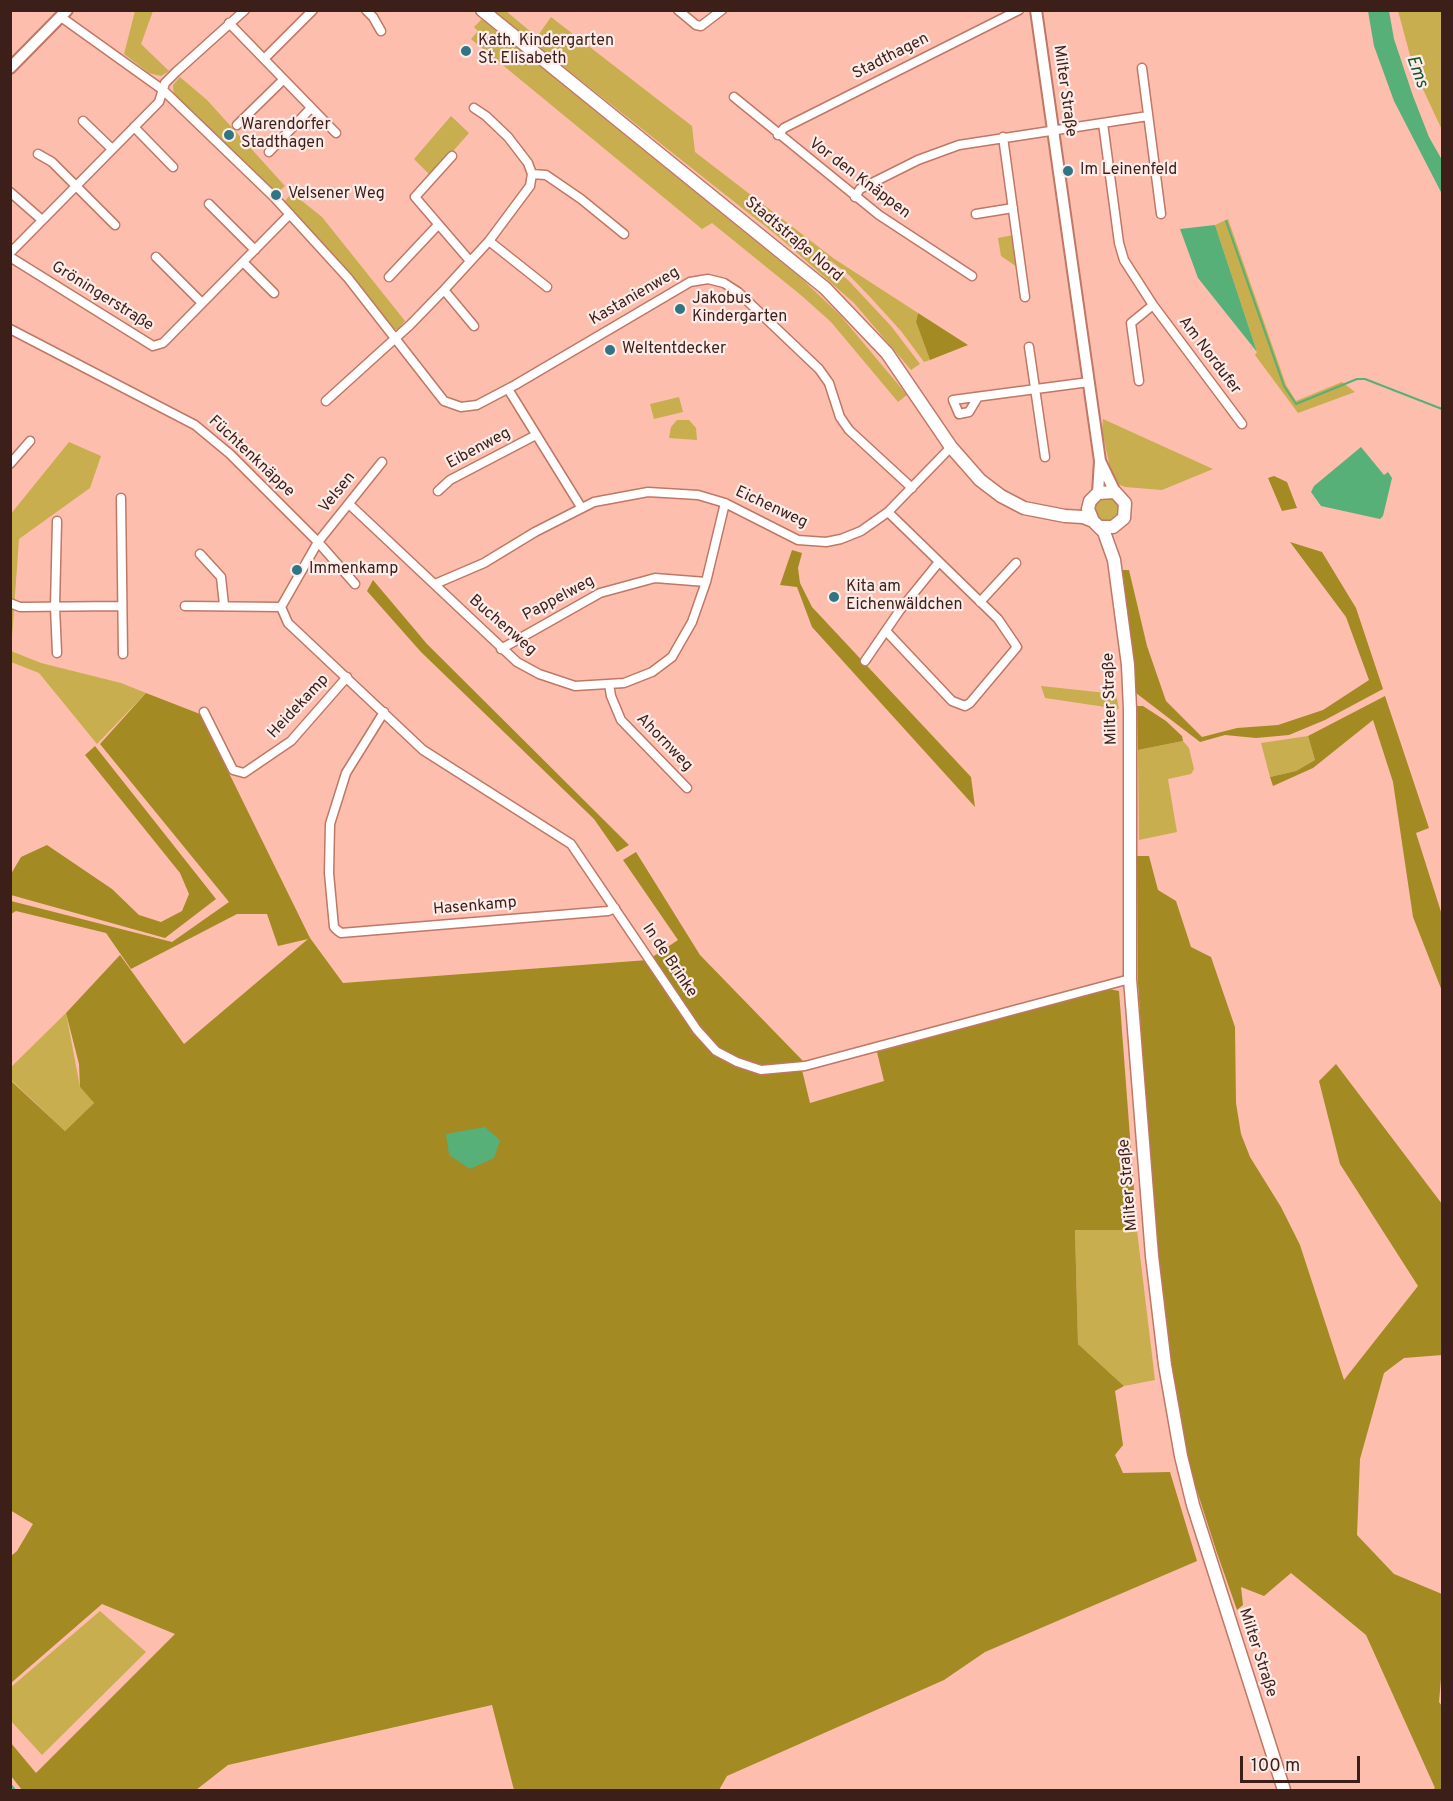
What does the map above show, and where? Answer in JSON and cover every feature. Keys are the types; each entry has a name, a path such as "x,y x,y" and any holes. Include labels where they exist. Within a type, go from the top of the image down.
{"main road":[{"name":"Stadtstraße Nord","path":"482,10 825,288 887,353 951,447 980,480 1001,496 1024,508 1083,517 1096,524"},
{"path":"1115,492 1123,499 1126,508 1124,518 1117,525 1109,528 1096,524 1088,509 1094,497 1115,492"},
{"name":"Stadtstraße Nord","path":"1054,513 1077,509 1094,497"},
{"name":"Milter Straße","path":"1096,524 1114,560"},
{"name":"Milter Straße","path":"1117,525 1114,560 1124,632 1130,702 1130,979 1152,1256 1172,1407 1193,1505 1284,1791"}],"street":[{"path":"10,255 159,102 165,83 245,10"},
{"path":"264,59 313,10"},
{"path":"366,10 381,31"},
{"path":"678,10 696,25 701,26 722,10"},
{"name":"Stadthagen","path":"778,135 784,128 1019,10"},
{"name":"Milter Straße","path":"1036,10 1100,461 1094,497"},
{"path":"10,68 64,14 163,90 290,214 348,278 394,339"},
{"path":"229,23 336,133"},
{"path":"1142,68 1161,214"},
{"path":"237,125 283,80"},
{"name":"Vor den Knäppen","path":"734,97 855,197 972,276"},
{"path":"269,152 312,108"},
{"path":"326,401 444,290 489,241 530,186 532,174 528,163 508,138 486,116 474,108"},
{"path":"855,197 860,189 918,160 959,145 1148,116"},
{"path":"83,121 112,149"},
{"name":"Am Nordufer","path":"1103,123 1119,243 1133,277 1242,424"},
{"path":"134,128 173,167"},
{"path":"1003,137 1025,297"},
{"path":"38,154 52,162 114,225"},
{"path":"452,156 415,198 437,226 470,261"},
{"path":"532,174 546,176 581,199 624,234"},
{"path":"10,192 42,220"},
{"path":"209,204 255,250"},
{"path":"976,214 1013,208"},
{"name":"Gröningerstraße","path":"10,255 153,346 163,343 290,214"},
{"path":"389,277 437,226"},
{"path":"489,241 547,287"},
{"path":"156,257 202,303"},
{"path":"243,262 274,293"},
{"name":"Kastanienweg","path":"394,339 444,401 461,407 477,405 690,282 708,279 724,283 738,292 819,369 829,383 840,417 849,430 912,488"},
{"path":"444,290 474,326"},
{"path":"1139,381 1131,323 1153,305"},
{"name":"Füchtenknäppe","path":"10,329 195,425 230,454 355,584"},
{"path":"1029,347 1045,457"},
{"path":"978,397 1089,382"},
{"path":"508,389 581,507"},
{"name":"Eibenweg","path":"438,491 450,480 536,435"},
{"path":"10,464 30,441"},
{"name":"Eichenweg","path":"435,584 484,563 581,507 594,502 648,492 698,495 725,503 781,533 807,542 826,542 851,535 888,512 951,447"},
{"name":"Milter Straße","path":"1100,461 1115,492"},
{"name":"Velsen","path":"318,543 382,462"},
{"path":"122,498 123,654"},
{"name":"Buchenweg","path":"435,584 501,649 527,669 570,684 624,683 652,672 672,657 692,622 706,582 725,503"},
{"path":"349,504 435,584"},
{"path":"886,631 952,701 965,706 1017,647 998,620 888,512"},
{"path":"57,521 55,608 57,653"},
{"path":"185,606 281,607 318,543"},
{"path":"200,554 221,577 224,605"},
{"path":"865,661 939,562"},
{"path":"980,602 1016,563"},
{"name":"Pappelweg","path":"501,649 600,592 655,578 706,582"},
{"path":"10,603 20,607 55,608 122,606"},
{"name":"In de Brinke","path":"281,607 288,623 423,750 571,844 703,1037 716,1051 761,1070 805,1066 1130,979"},
{"name":"Heidekamp","path":"204,712 233,770 244,773 291,741 347,678"},
{"name":"Ahornweg","path":"609,684 611,696 621,720 687,788"},
{"name":"Hasenkamp","path":"384,712 346,773 330,824 329,873 334,927 337,930 341,933 608,911 615,908"}],"shaded area":[{"path":"135,11 153,11 141,44 169,71 161,76 149,73 124,54"},
{"path":"493,11 506,11 537,37 551,17 692,126 695,152 833,258 918,313 916,322 930,360 924,362 901,331 871,298 849,275 831,261 829,265 848,280 891,326 920,364 911,370 854,303 780,238"},
{"path":"1368,11 1389,11 1394,39 1413,96 1429,137 1442,160 1442,194 1394,101 1374,46"},
{"path":"1398,11 1442,11 1442,130 1414,70"},
{"path":"482,19 801,278 840,315 907,395 898,402 831,322 802,296 712,223 702,229 471,39 478,31 474,27"},
{"path":"180,77 207,100 285,186 276,194 174,97 173,85"},
{"path":"451,116 469,133 440,166 429,174 414,159"},
{"path":"292,193 322,217 405,321 398,330 390,328 349,272 283,203"},
{"path":"1228,219 1286,385 1296,401 1342,382 1355,392 1298,413 1255,355 1257,352 1215,225"},
{"path":"1215,225 1257,352 1198,278 1180,229"},
{"path":"1013,235 1017,267 1001,256 998,238"},
{"path":"918,313 968,345 930,360 916,322"},
{"path":"679,397 683,412 654,419 650,404"},
{"path":"1103,419 1213,469 1162,490 1125,487 1113,482 1102,430"},
{"path":"677,420 689,420 696,428 697,440 669,438 671,427"},
{"path":"69,442 101,456 90,488 19,539 11,651 41,663 121,683 146,693 97,744 39,673 11,662 10,515"},
{"path":"1361,447 1384,475 1388,472 1392,478 1383,516 1380,519 1321,506 1311,492 1314,486"},
{"path":"1274,476 1287,482 1297,508 1282,511 1268,478"},
{"path":"1107,496 1116,500 1120,509 1116,518 1107,522 1098,518 1094,509 1098,500"},
{"path":"1290,542 1322,552 1356,608 1383,689 1325,720 1289,735 1256,738 1225,735 1200,742 1136,693 1121,570 1129,570 1147,646 1166,701 1202,737 1237,728 1278,725 1323,710 1369,680 1346,617"},
{"path":"792,550 802,553 798,568 800,583 812,607 971,777 975,807 812,627 797,587 780,585"},
{"path":"373,580 427,644 629,845 617,852 594,819 421,652 367,591"},
{"path":"1041,686 1116,694 1119,709 1045,698"},
{"path":"146,693 200,714 310,938 343,983 648,960 678,940 623,860 636,852 700,955 803,1061 802,1070 810,1103 884,1081 877,1052 1109,989 1119,991 1137,1230 1075,1230 1078,1344 1124,1386 1115,1391 1123,1445 1115,1455 1123,1473 1170,1472 1197,1561 985,1652 944,1680 727,1776 719,1790 514,1790 492,1705 228,1765 196,1790 22,1790 11,1776 11,1743 36,1773 175,1634 102,1604 11,1683 11,1556 17,1551 33,1524 10,1510 10,1080 65,1131 94,1103 80,1087 79,1064 66,1013 120,955 184,1044 308,939 278,946 267,914 237,914 131,969 106,933 16,911 11,914 11,901 172,942 229,902 100,744"},
{"path":"1385,696 1429,828 1416,833 1442,915 1442,991 1413,917 1393,782 1373,720 1313,768 1273,786 1270,777 1296,771 1315,760 1308,736"},
{"path":"1137,706 1143,706 1166,721 1182,736 1183,741 1138,750"},
{"path":"1308,736 1315,760 1296,771 1270,777 1261,743"},
{"path":"1183,741 1189,748 1194,769 1191,774 1168,779 1177,832 1139,840 1138,750"},
{"path":"95,746 216,899 165,938 11,895 11,874 21,857 47,845 112,889 139,915 161,922 182,911 189,894 180,873 85,755"},
{"path":"1137,856 1149,856 1158,890 1176,901 1191,947 1211,957 1235,1027 1236,1103 1241,1134 1250,1157 1281,1207 1300,1245 1344,1380 1418,1286 1340,1164 1319,1081 1336,1064 1442,1204 1442,1355 1404,1358 1384,1373 1360,1459 1357,1535 1394,1574 1442,1594 1442,1667 1439,1702 1442,1706 1442,1790 1432,1790 1435,1788 1366,1635 1291,1573 1264,1596 1241,1587 1243,1605 1237,1610 1217,1553 1190,1469 1171,1380 1154,1229 1138,983"},
{"path":"66,1013 80,1087 94,1103 65,1131 11,1080 10,1068"},
{"path":"485,1127 500,1140 494,1158 470,1169 449,1155 446,1134"},
{"path":"1075,1230 1137,1230 1155,1380 1124,1386 1078,1344"},
{"path":"100,1611 146,1652 42,1755 11,1721 11,1687"}],"waterway":[{"path":"1226,221 1284,386 1296,404 1357,379 1365,379 1442,409"},
{"path":"10,1784 15,1790"}],"place":[{"name":"Kath. Kindergarten St. Elisabeth","path":"466,51"},
{"name":"Warendorfer Stadthagen","path":"229,135"},
{"name":"Im Leinenfeld","path":"1068,171"},
{"name":"Velsener Weg","path":"276,195"},
{"name":"Jakobus Kindergarten","path":"680,309"},
{"name":"Weltentdecker","path":"610,350"},
{"name":"Immenkamp","path":"297,570"},
{"name":"Kita am Eichenwäldchen","path":"834,597"}],"water label":[{"name":"Ems","path":"1416,72"}]}
